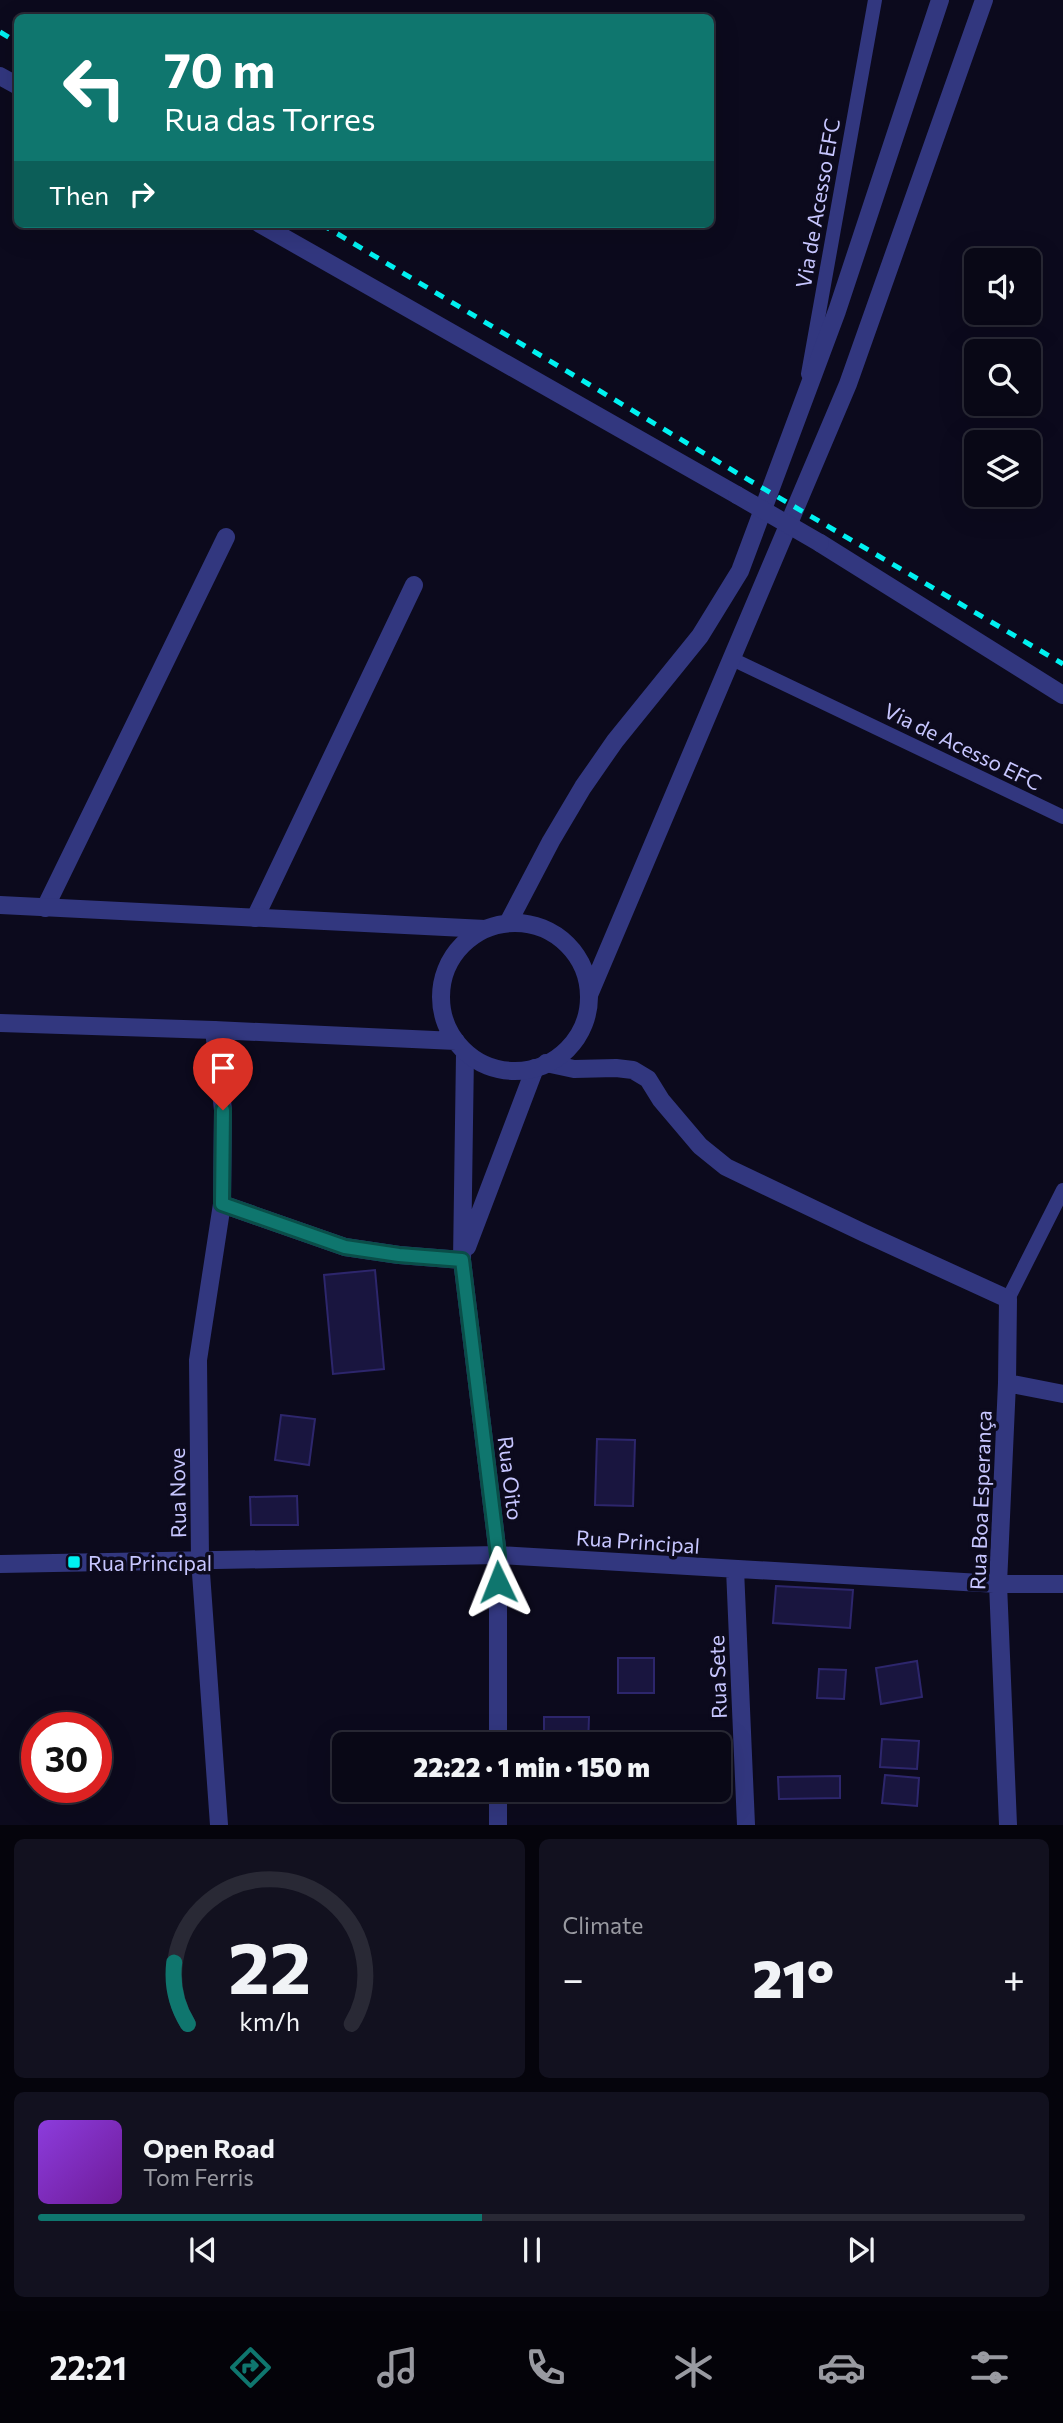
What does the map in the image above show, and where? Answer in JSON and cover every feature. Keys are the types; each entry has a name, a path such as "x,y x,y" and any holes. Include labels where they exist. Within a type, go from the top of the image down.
{"street":[{"path":"508,923 583,787 615,741 700,636 740,571 801,413 940,0"},
{"path":"485,929 465,943 452,959 443,979 441,1001 445,1022 461,1048 486,1065 510,1071 541,1065 557,1058 575,1041 586,1019 590,995 848,384 984,0"},
{"path":"267,228 820,543 1063,695"},
{"path":"45,908 226,537"},
{"path":"255,918 414,585"},
{"path":"0,905 485,929 508,923 532,925 555,934 573,949 585,971 590,995"},
{"path":"0,1023 214,1030 461,1048"},
{"name":"Rua Nove","path":"214,1030 223,1110 222,1204 198,1360 200,1559 219,1825"},
{"name":"Rua Oito","path":"461,1048 462,1260 498,1555 498,1732"},
{"path":"541,1065 574,1069 633,1070 648,1079 661,1100 700,1146 726,1167 1008,1299"},
{"name":"Rua Oito","path":"462,1260 541,1065"},
{"path":"222,1204 345,1247 462,1260"},
{"name":"Rua Boa Esperança","path":"1008,1299 998,1584 1008,1825"},
{"path":"1007,1383 1063,1394"},
{"name":"Rua Principal","path":"0,1563 498,1555 998,1584 1063,1584"},
{"name":"Rua Sete","path":"736,1569 746,1825"},
{"path":"498,1802 498,1825"}],"lane":[{"name":"Via de Acesso EFC","path":"801,413 875,0"},
{"name":"Via de Acesso EFC","path":"732,659 1063,817"},
{"name":"Rua Boa Esperança","path":"1008,1299 1063,1190"}],"building":[{"path":"375,1270 384,1369 333,1374 324,1275"},
{"path":"281,1415 315,1419 309,1465 275,1460"},
{"path":"597,1439 635,1440 633,1506 595,1505"},
{"path":"297,1496 298,1525 251,1525 250,1497"},
{"path":"776,1586 853,1590 850,1628 773,1623"},
{"path":"618,1658 654,1658 654,1693 618,1693"},
{"path":"917,1661 922,1697 881,1704 876,1668"},
{"path":"819,1669 846,1670 844,1699 817,1698"},
{"path":"544,1717 589,1717 588,1732 544,1732"},
{"path":"882,1739 919,1741 917,1769 880,1767"},
{"path":"885,1775 919,1778 917,1806 882,1803"},
{"path":"840,1776 840,1798 779,1799 778,1777"}],"railway":[{"path":"0,32 14,41"},
{"path":"328,228 1063,664"}],"place":[{"name":"Rua Principal","path":"74,1562"}],"route":[{"path":"223,1110 222,1204 345,1247 462,1260 498,1555 498,1582"}]}
